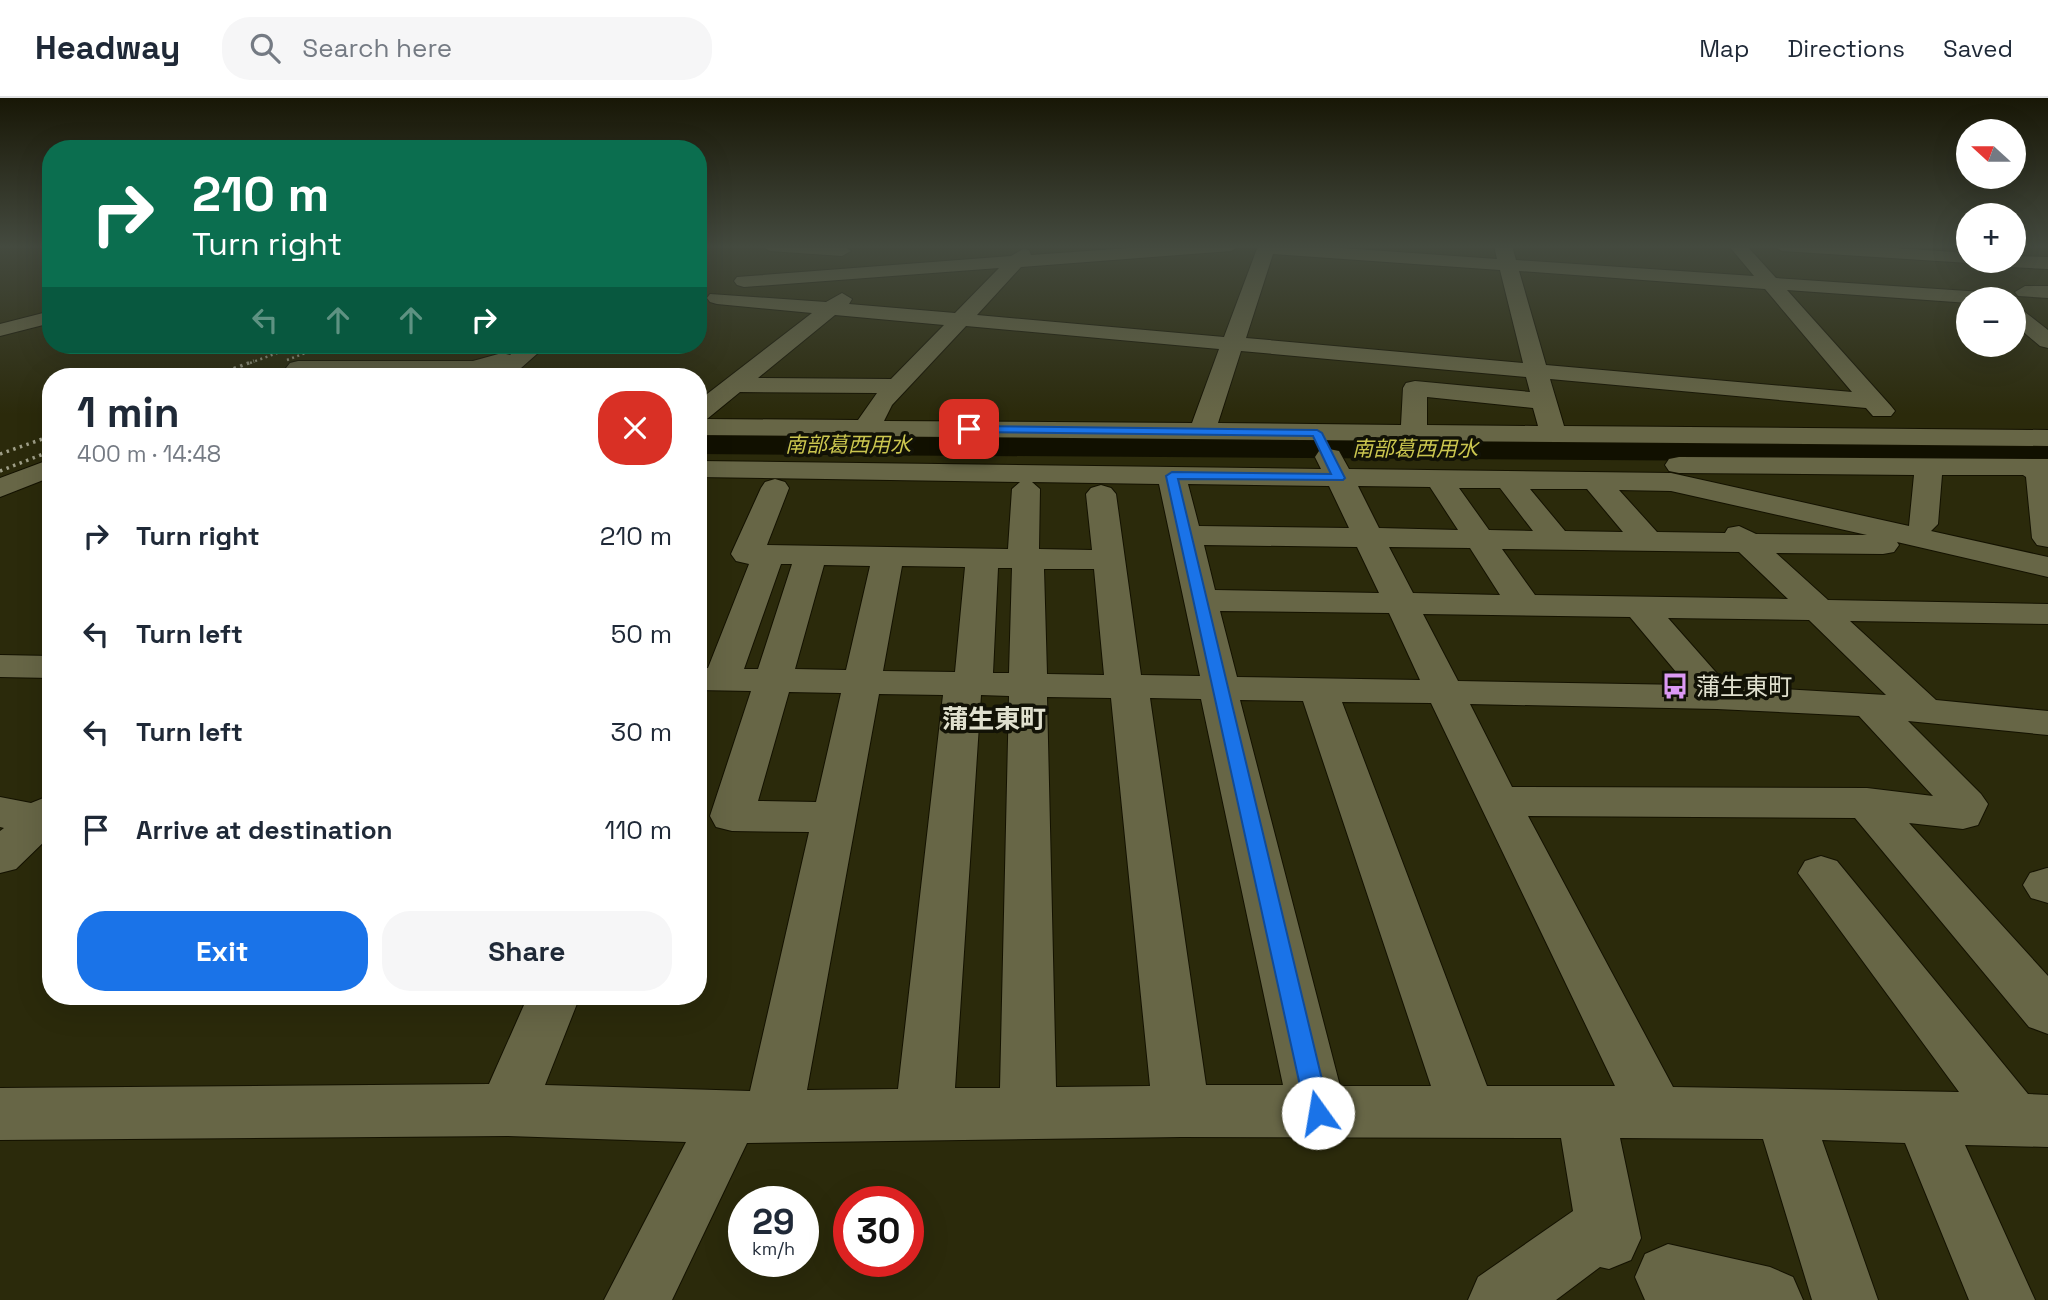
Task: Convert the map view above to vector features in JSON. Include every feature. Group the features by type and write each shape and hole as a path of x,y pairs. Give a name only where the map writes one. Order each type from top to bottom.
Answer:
{"street":[{"path":"764,302 1873,401"},
{"path":"707,407 838,302"},
{"path":"866,429 898,386 977,302"},
{"path":"1202,431 1248,302"},
{"path":"1518,302 1553,434"},
{"path":"1788,302 1904,436"},
{"path":"0,320 42,310"},
{"path":"0,330 42,319"},
{"path":"2026,323 2048,341"},
{"path":"298,368 474,368 507,360"},
{"path":"734,385 898,386"},
{"path":"803,428 841,385"},
{"path":"1414,432 1415,388 1542,401"},
{"path":"707,427 1202,431 1326,452 1439,479 1685,483 2048,567"},
{"path":"1185,535 1255,507 1326,452 1414,432 2048,438"},
{"path":"1326,452 1498,801 1657,1112"},
{"path":"2048,538 2039,467 1679,465 1685,471 2048,552"},
{"path":"1920,466 1928,472 1923,524"},
{"path":"0,488 42,471"},
{"path":"707,476 1172,476 1255,507 1368,538 1959,546"},
{"path":"1172,476 1318,1113"},
{"path":"1439,479 1525,606"},
{"path":"1508,480 1556,541"},
{"path":"1594,481 1649,542"},
{"path":"1685,483 1924,710"},
{"path":"775,488 747,554 1109,560"},
{"path":"1026,489 1028,1114"},
{"path":"1101,494 1181,1111"},
{"path":"769,554 710,679 1717,697 1870,705 2048,723"},
{"path":"811,555 732,816 834,817"},
{"path":"637,1300 752,1116 834,817 888,556"},
{"path":"923,1114 982,558"},
{"path":"1201,600 2048,614"},
{"path":"1640,607 1717,697"},
{"path":"0,666 42,667"},
{"path":"1318,690 1469,1113"},
{"path":"1498,801 1867,803 1963,814 1966,804 1870,705"},
{"path":"1867,803 2048,1012"},
{"path":"0,857 30,814"},
{"path":"1821,873 2031,1120"},
{"path":"507,1110 550,1005"},
{"path":"0,1114 507,1110 752,1116 1181,1111 1657,1112 2031,1120"},
{"path":"1501,1300 1593,1234 1609,1238 1586,1112"},
{"path":"1784,1113 1845,1300"},
{"path":"1924,1118 2002,1300"},
{"path":"1668,1277 1770,1300"}],"waterway":[{"name":"南部葛西用水","path":"707,443 2048,452"}],"railway":[{"path":"250,363 274,354"},
{"path":"287,360 303,354"},
{"path":"235,368 254,361"},
{"path":"0,454 42,439"},
{"path":"0,471 42,455"}],"place":[{"name":"蒲生東町","path":"1675,686"}],"district":[{"name":"蒲生東町","path":"994,719"}],"route":[{"path":"969,429 1317,433 1339,478 1172,476 1222,688 1218,688 1318,1113"}]}
